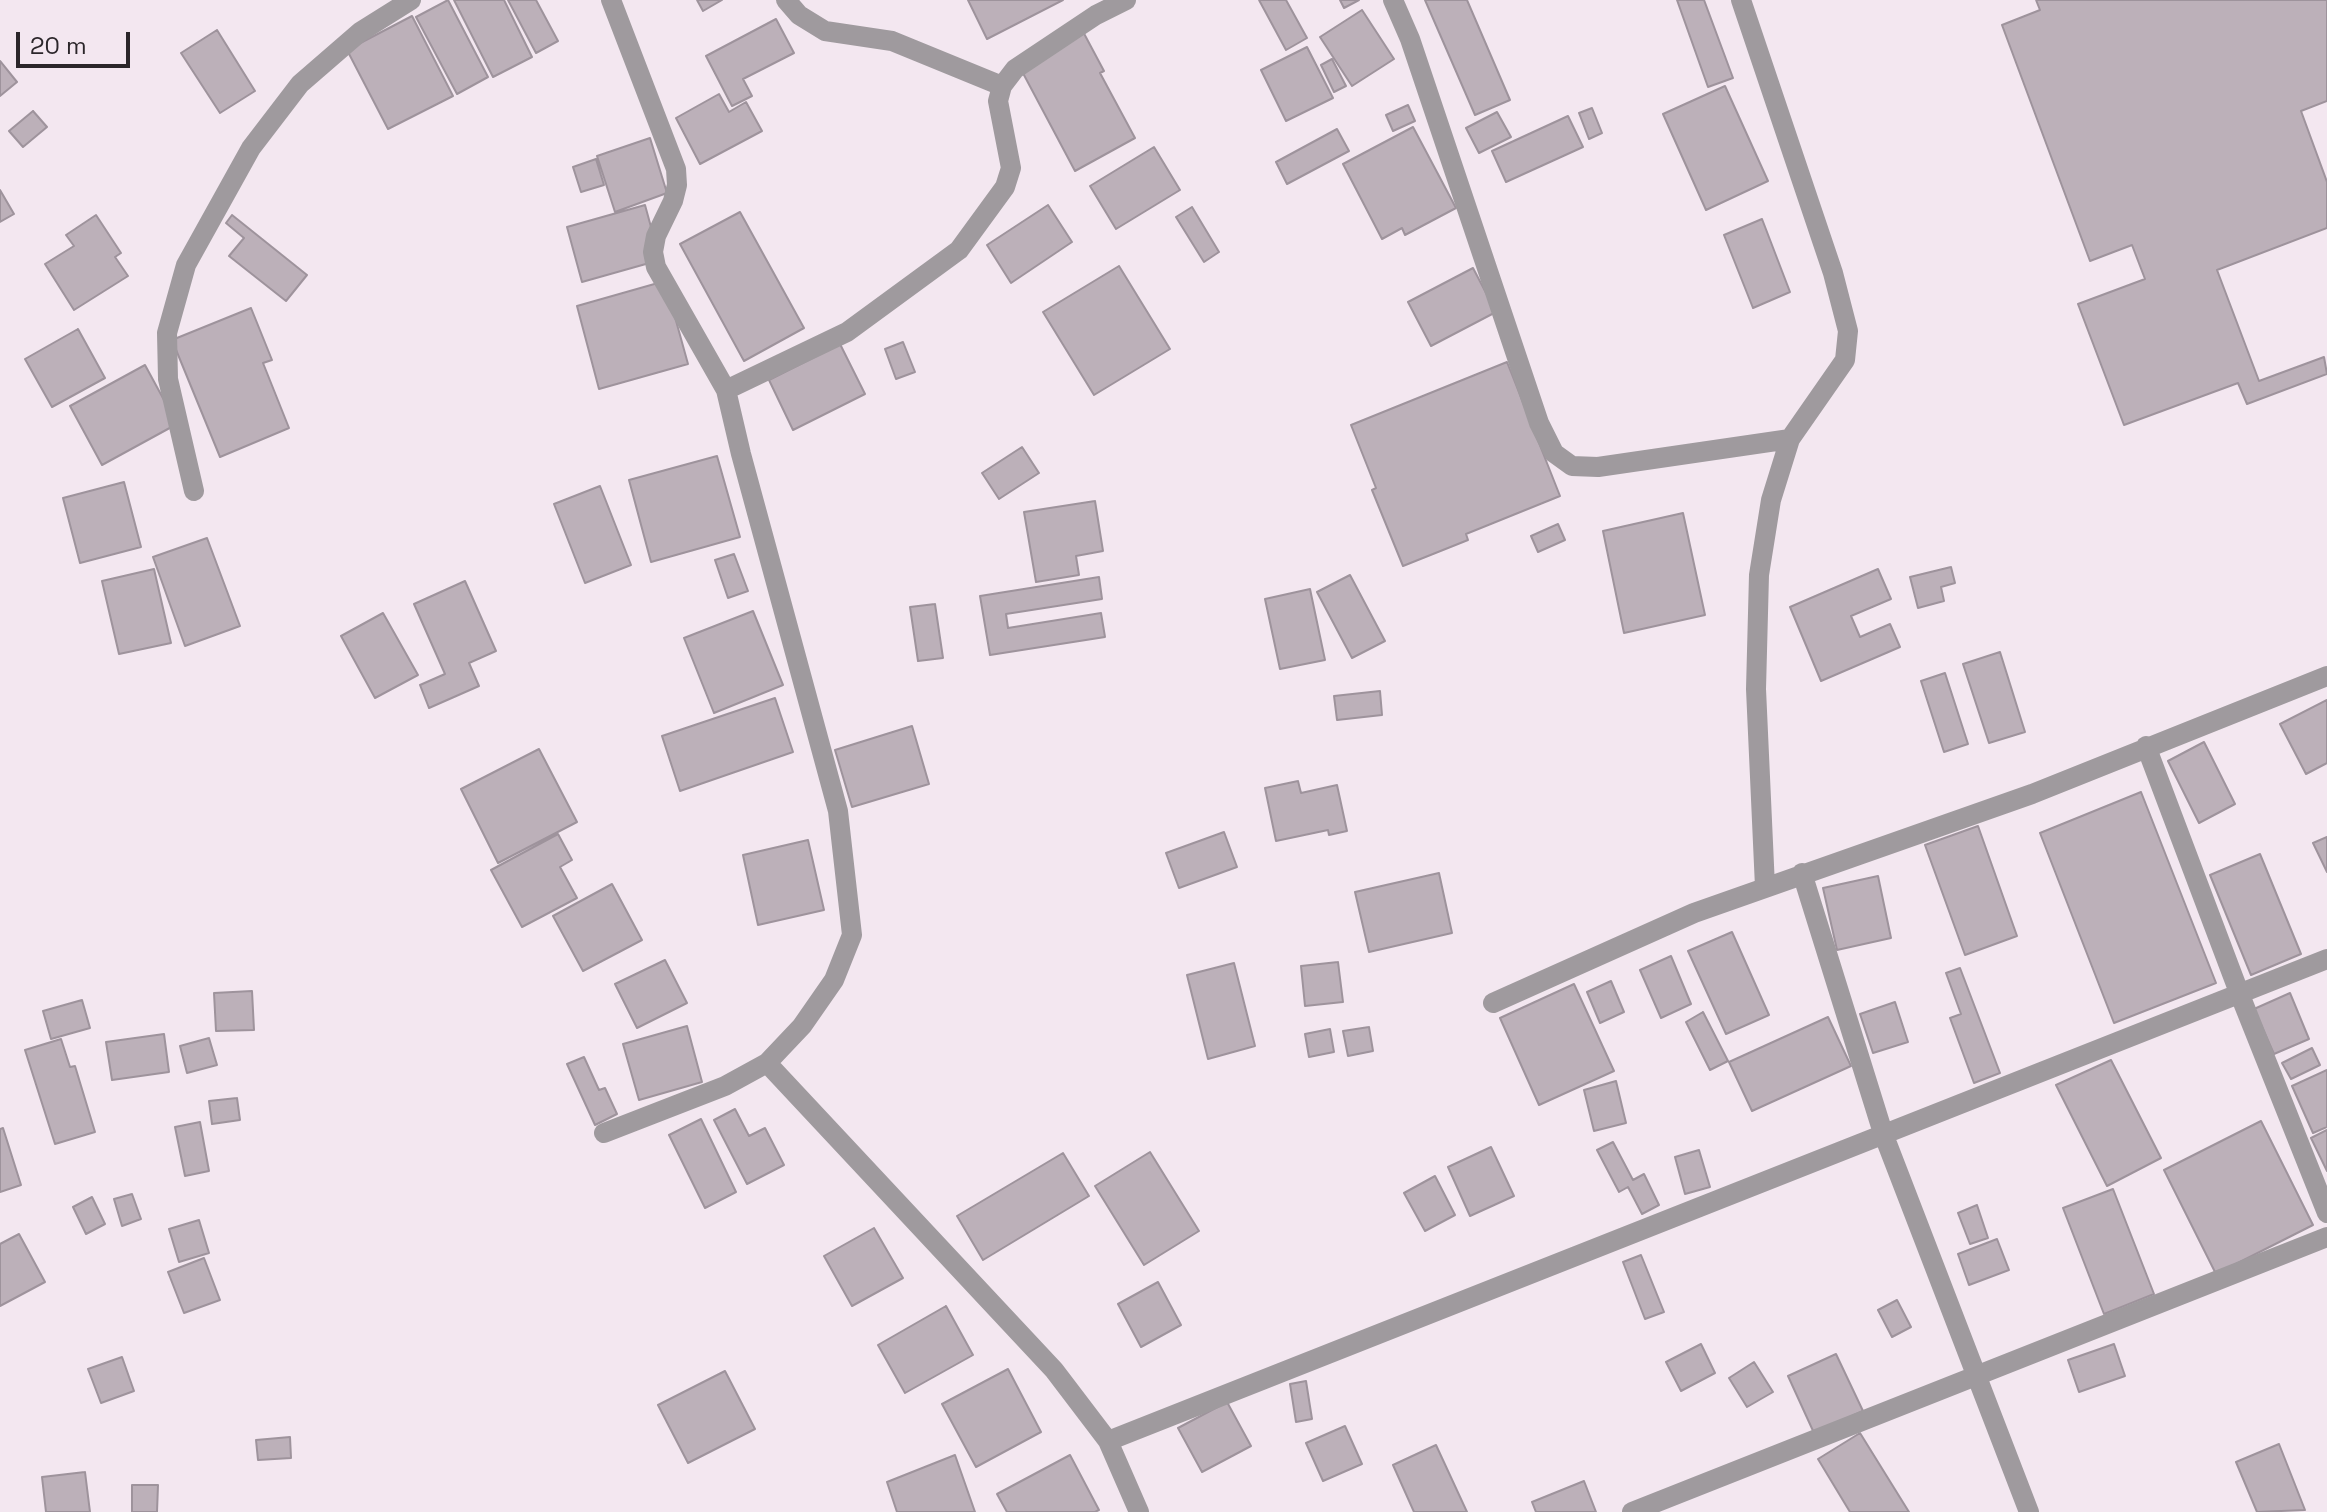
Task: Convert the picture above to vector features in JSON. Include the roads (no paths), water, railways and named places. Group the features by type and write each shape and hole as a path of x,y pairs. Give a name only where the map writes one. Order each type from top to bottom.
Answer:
{"street":[{"path":"194,491 168,379 167,333 186,265 251,148 300,84 360,32 411,0"},
{"path":"604,1133 725,1086 767,1063 802,1026 834,980 852,935 838,811 726,390 656,267 653,252 656,236 673,201 677,185 676,169 611,0"},
{"path":"786,0 799,15 825,31 892,41 1002,86"},
{"path":"726,390 847,332 959,250 1005,187 1011,168 998,101 1002,86 1015,69 1096,15 1126,0"},
{"path":"1393,0 1410,39 1539,423 1554,453 1572,466 1598,467 1790,439"},
{"path":"1741,0 1833,273 1848,331 1845,360 1790,439 1771,500 1759,575 1756,689 1765,887"},
{"path":"1493,1003 1694,913 2032,794 2327,676"},
{"path":"2146,746 2327,1213"},
{"path":"1802,873 1883,1133 2029,1512"},
{"path":"1108,1441 2327,959"},
{"path":"767,1063 1054,1370 1108,1441 1139,1512"},
{"path":"1632,1512 2327,1237"}]}
